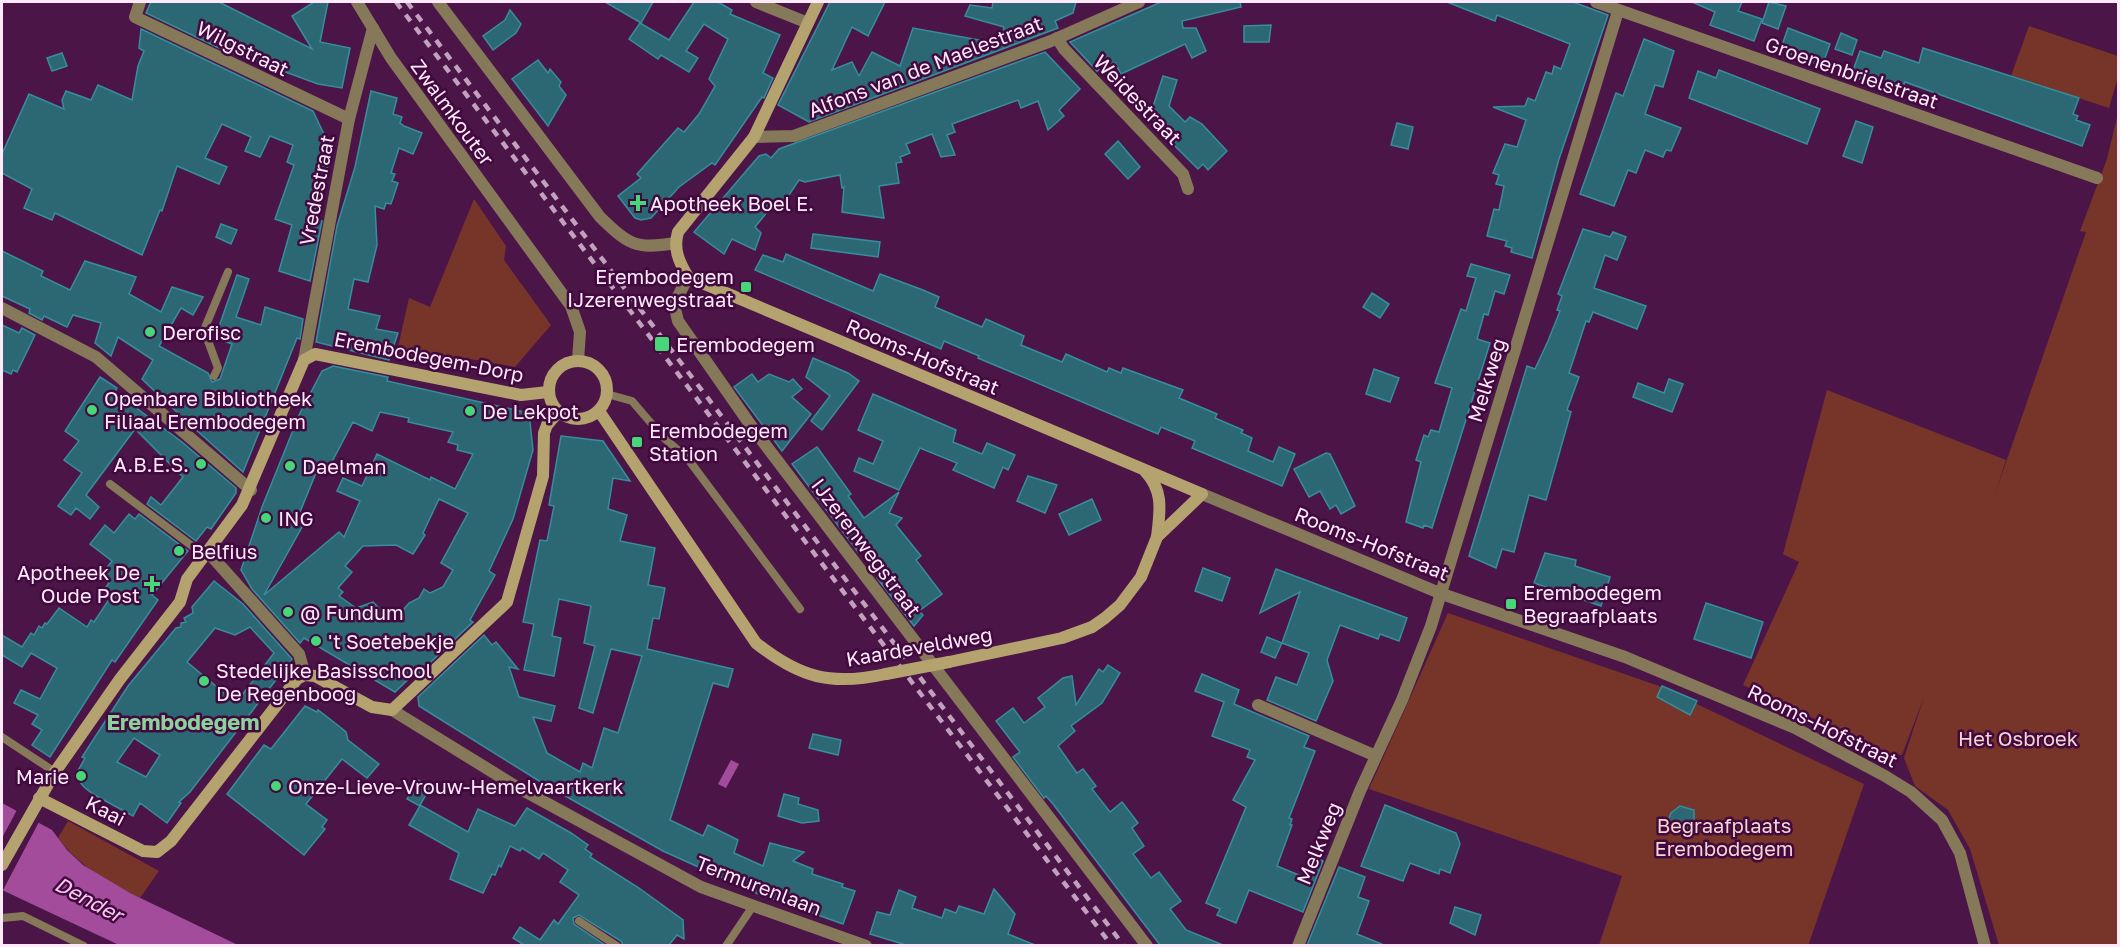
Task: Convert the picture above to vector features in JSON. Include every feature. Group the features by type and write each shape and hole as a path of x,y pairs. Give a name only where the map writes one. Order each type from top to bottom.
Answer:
{"street":[{"name":"Wilgstraat","path":"140,2 135,17 349,119"},
{"name":"Zwalmkouter","path":"357,2 391,58 522,242 571,306 578,320 580,332 578,360"},
{"path":"438,2 600,217 624,240 649,247 675,243"},
{"path":"756,2 808,23"},
{"path":"688,277 679,263 675,243 687,219 754,137 818,2"},
{"name":"Alfons van de Maelestraat","path":"754,137 794,136 1057,38 1139,2"},
{"name":"Groenenbrielstraat","path":"1596,2 2097,178"},
{"name":"Melkweg","path":"1298,945 1376,756 1402,700 1442,594 1618,11"},
{"name":"Vredestraat","path":"304,360 349,119 373,28"},
{"name":"Weidestraat","path":"1057,38 1064,49 1183,174 1188,189"},
{"name":"Rooms-Hofstraat","path":"688,277 1442,594 1625,657 1785,724 1911,792 1942,820 1960,854 1985,945"},
{"name":"IJzerenwegstraat","path":"688,277 674,304 681,326 775,457 1147,945"},
{"path":"2,308 96,357 186,427 251,490"},
{"name":"Erembodegem-Dorp","path":"304,360 315,354 521,395 548,392"},
{"path":"2,865 30,812 56,772 120,679 180,602 187,579 251,490 304,360"},
{"path":"578,360 588,362 603,374 607,394 599,411 588,418 578,420 558,412 548,392 551,378 558,368 578,360"},
{"name":"Kaardeveldweg","path":"599,411 756,643 790,668 823,678 861,680 1062,638 1092,627 1120,605 1141,577 1157,537 1202,494"},
{"path":"206,553 299,654 304,675 315,676 372,707 392,710 507,602 543,476 544,433 547,424 558,412"},
{"path":"1144,470 1153,479 1160,495 1157,537"},
{"name":"Kaai","path":"39,798 143,851 157,852 171,841 297,679 304,675"},
{"path":"1258,705 1376,756"},
{"name":"Termurenlaan","path":"392,710 517,787 701,887 866,945"}],"lane":[{"path":"214,376 218,368 204,330 228,272"},
{"path":"607,394 632,401 663,437 688,459 800,609"},
{"path":"110,484 206,553"},
{"path":"2,737 56,772"},
{"path":"726,945 753,906"},
{"path":"2,918 22,916 84,945"},
{"path":"579,921 617,945"}],"green space":[{"path":"2029,26 2118,56 2118,77 2109,108 2011,76"},
{"name":"Het Osbroek","path":"2118,113 2118,945 1999,945 1970,849 1948,810 1915,786 1904,758 1924,697 1902,755 1887,753 1743,685 1799,562 1783,554 1827,390 2006,460 1995,494 2086,232 2080,231 2107,159"},
{"path":"474,199 506,246 504,260 551,325 515,367 459,357 450,370 396,356 409,298 430,307"},
{"name":"Begraafplaats Erembodegem","path":"1448,613 1659,686 1864,784 1808,946 1599,945 1622,876 1369,789"},
{"path":"68,821 159,871 140,898 95,873 66,848 58,838"}],"water":[{"path":"731,760 739,764 726,788 718,784"},
{"name":"Dender","path":"2,803 52,830 67,850 83,865 130,893 238,945 119,945 2,890"}],"pier":[{"path":"18,808 40,820 2,892 2,838"}],"building":[{"path":"151,2 219,2 312,49 292,16 314,2 328,2 320,42 350,48 342,88 318,84 217,47 146,13"},
{"path":"605,2 653,2 641,23"},
{"path":"694,2 718,2 732,10 730,14 780,35 763,73 773,78 764,98 762,97 715,165 712,163 679,187 651,218 641,220 635,218 618,196 641,178 637,174 678,128 684,132 699,114 715,86 709,79 728,39 704,24 686,51 698,58 689,72 661,55 658,59 629,39 640,23 669,40"},
{"path":"830,2 885,2 868,36 852,27 832,70 852,62 859,76 872,52 900,66 913,28 1001,44 1004,27 965,16 970,5 992,8 993,2 1076,2 1073,13 1055,21 1058,28 809,122 778,105"},
{"path":"1161,2 1240,2 1241,7 1182,21 1183,28 1196,28 1206,51 1192,58 1185,44 1121,74 1115,63 1097,71 1070,42"},
{"path":"1447,2 1573,2 1608,15 1559,159 1532,258 1511,252 1512,248 1505,246 1507,241 1487,236 1494,209 1499,210 1504,186 1496,184 1499,175 1493,173 1505,144 1517,147 1526,120 1493,107 1525,106 1528,98 1535,101 1546,72 1552,74 1554,66 1561,69 1570,44 1497,15 1495,21"},
{"path":"1692,2 1742,2 1738,11 1762,19 1754,41 1710,25 1715,12"},
{"path":"1769,2 1786,6 1778,29 1762,23"},
{"path":"510,10 521,24 516,33 493,50 483,36 505,20"},
{"path":"1271,25 1269,42 1244,42 1244,26"},
{"path":"1788,28 1830,44 1822,66 1780,51"},
{"path":"141,29 313,111 332,151 313,218 322,221 310,281 279,271 292,225 275,219 294,165 287,162 293,145 270,136 260,157 245,151 251,137 222,124 205,158 227,167 219,184 177,166 162,211 160,210 142,255 55,213 52,220 24,208 32,189 2,173 2,154 29,94 64,109 62,100 66,91 91,100 98,85 132,100 138,66 144,51 139,48"},
{"path":"1841,33 1857,40 1852,55 1835,49"},
{"path":"1644,39 1674,51 1663,87 1655,85 1645,114 1681,128 1671,151 1666,150 1663,157 1645,150 1636,173 1628,170 1614,206 1580,194 1616,93 1623,96"},
{"path":"1923,48 2079,98 2073,114 2078,116 2076,120 2090,125 2082,146 1905,82 1902,89 1895,86 1893,91 1851,76 1860,51 1881,58 1884,51 1919,63"},
{"path":"1045,52 1080,89 1059,110 1064,116 1048,130 1038,101 1021,108 1018,100 952,124 955,132 947,135 955,155 941,157 932,134 906,144 910,153 900,157 902,162 896,163 899,183 879,186 884,218 842,212 844,187 842,188 840,175 805,182 799,180 783,204 777,200 755,227 761,233 755,250 732,239 724,254 694,232 759,156 766,154 771,158 779,149"},
{"path":"62,53 67,66 52,71 47,58"},
{"path":"538,60 548,73 550,69 561,82 559,86 566,95 548,126 512,79"},
{"path":"1719,70 1820,109 1807,144 1689,98 1698,71 1716,78"},
{"path":"1163,76 1177,80 1169,106 1185,122 1190,117 1202,124 1227,151 1208,170 1203,164 1198,169 1173,144 1179,139 1163,123 1149,119"},
{"path":"371,91 397,98 393,114 402,117 400,123 404,126 422,133 413,154 399,148 391,173 395,174 392,181 398,183 391,204 386,203 384,209 375,206 377,245 368,282 354,279 348,309 380,316 376,329 398,333 389,360 316,342 337,226 355,167"},
{"path":"1856,121 1873,127 1862,163 1843,156"},
{"path":"1397,123 1413,127 1408,149 1391,145"},
{"path":"1118,141 1140,167 1128,179 1105,154"},
{"path":"221,224 237,230 231,244 216,237"},
{"path":"1583,229 1610,237 1613,232 1626,237 1617,260 1605,255 1594,288 1646,306 1637,329 1593,312 1589,322 1586,321 1569,373 1579,377 1567,410 1571,412 1546,500 1529,495 1514,552 1502,549 1496,568 1469,556 1527,366 1535,369 1548,341 1560,311 1557,310 1562,296 1558,294"},
{"path":"813,234 880,242 878,257 811,248"},
{"path":"2,251 43,271 41,276 70,290 85,261 136,277 129,294 161,312 172,287 203,297 193,315 181,308 159,346 208,373 212,382 220,379 232,344 215,338 237,275 249,279 236,317 261,325 265,307 303,319 300,339 297,338 243,472 194,428 193,418 184,419 142,379 153,360 118,337 111,356 95,343 101,323 73,315 67,327 44,316 42,320 29,313 30,309 2,296"},
{"path":"786,254 873,291 880,274 923,290 939,297 935,307 982,327 986,319 1024,336 1021,345 1062,362 1066,354 1107,372 1109,368 1121,373 1123,368 1183,390 1179,398 1217,414 1215,418 1243,430 1241,433 1252,438 1248,451 1273,462 1279,447 1295,454 1282,486 1192,448 1195,441 1161,427 1158,434 978,358 979,356 944,341 941,349 755,270 763,255 783,262"},
{"path":"1471,264 1510,275 1504,294 1495,291 1488,315 1484,314 1477,339 1490,343 1432,528 1424,525 1423,528 1406,522 1421,462 1416,460 1424,435 1428,437 1431,430 1439,432 1452,388 1435,383 1461,309 1466,311 1476,278 1467,276"},
{"path":"1372,293 1389,304 1380,318 1363,307"},
{"path":"2,325 19,333 22,328 35,335 17,372 13,370 11,374 2,370"},
{"path":"813,358 848,373 859,381 822,430 811,421 830,396 806,377"},
{"path":"333,366 388,377 387,381 529,413 533,450 513,519 489,571 495,575 470,620 473,622 416,676 416,672 395,692 304,638 300,643 252,589 241,570 262,507 300,413 322,371","holes":["380,412 409,418 408,422 453,432 448,442 458,445 457,450 473,454 455,489 431,477 430,480 377,454 362,486 343,478 337,491 360,501 344,537 339,532 264,595 306,520 300,517 302,513 300,512 318,468 327,471 353,422 372,431","439,499 468,513 441,563 453,570 443,587 430,593 424,589 419,598 409,603 397,617 394,614 390,619 373,602 356,608 339,596 343,592 338,588 352,572 345,566 363,546 396,545 413,554 425,535 423,533"]},
{"path":"1374,369 1399,378 1390,402 1366,394"},
{"path":"752,374 758,382 769,374 789,382 793,379 802,389 792,397 811,414 782,451 734,387"},
{"path":"100,377 117,388 115,392 182,442 236,488 236,493 211,529 207,527 196,541 147,504 151,497 161,505 183,477 135,429 86,495 99,507 90,519 76,508 71,515 58,506 82,473 64,460 79,441 65,431"},
{"path":"1669,379 1683,384 1672,412 1633,397 1638,383 1664,393"},
{"path":"873,394 956,430 953,442 982,454 987,443 1015,455 1008,470 1003,467 994,488 953,470 957,463 920,448 899,490 854,471 859,458 873,464 883,441 858,430"},
{"path":"561,436 603,441 630,481 613,478 608,509 627,515 620,541 655,548 648,585 665,588 659,619 653,618 647,649 733,669 728,687 713,683 670,820 703,836 708,825 738,840 734,853 763,866 770,843 804,852 793,861 813,869 812,874 843,884 842,887 855,891 843,924 756,893 663,851 544,784 419,706 418,697 484,635 492,645 496,642 518,669 509,667 519,697 555,706 551,721 533,717 547,753 580,772 583,763 592,768 604,728 618,733 642,656 611,649 593,713 579,708 595,646 584,643 591,606 559,599 552,636 561,638 554,676 524,670 534,624 523,622 540,540 547,541 554,506 549,505"},
{"path":"817,447 851,494 848,496 864,518 899,492 889,513 902,518 896,525 921,556 916,560 942,594 919,611 923,615 914,626 877,578 886,572 868,549 864,547 858,552 792,464"},
{"path":"1326,453 1330,454 1355,506 1341,514 1336,505 1330,509 1320,491 1309,497 1294,469"},
{"path":"1028,476 1057,485 1045,513 1017,501"},
{"path":"1092,499 1101,520 1069,535 1059,514"},
{"path":"129,514 135,519 139,514 188,551 152,595 158,600 115,662 112,660 50,757 32,745 42,730 32,724 38,715 14,703 21,690 40,699 57,668 31,653 22,667 2,655 2,635 22,647 31,633 34,635 39,626 42,628 45,623 47,624 59,608 87,627 91,620 94,622 112,595 104,589 109,583 100,576 112,561 90,544 105,525 114,533"},
{"path":"1545,553 1576,560 1575,566 1610,577 1601,606 1534,583"},
{"path":"1203,568 1230,578 1222,601 1195,591"},
{"path":"1276,569 1407,618 1399,641 1380,634 1378,639 1340,625 1327,660 1333,681 1316,721 1267,700 1276,677 1297,685 1309,653 1282,643 1300,592 1260,613"},
{"path":"214,581 243,604 292,659 190,792 179,802 181,803 167,823 140,803 133,816 93,794 75,776 85,758 82,757 128,686 176,628 186,622 184,618 193,613 192,607","holes":["250,627 274,653 239,699 229,697 187,662 215,628 235,635","134,738 160,755 146,777 117,762"]},
{"path":"1706,603 1763,622 1751,658 1694,639"},
{"path":"1267,637 1282,643 1275,658 1261,652"},
{"path":"1108,665 1120,673 1102,703 1071,726 1075,731 1058,746 1077,773 1083,769 1096,786 1092,789 1110,812 1122,802 1138,823 1132,828 1144,846 1133,854 1151,878 1159,872 1181,901 1170,909 1186,930 1223,945 1160,945 1053,804 1046,796 1044,798 1013,757 1020,752 996,721 1013,708 1024,723 1045,707 1038,698 1063,678 1072,676 1076,705 1099,669 1103,672"},
{"path":"1202,674 1239,690 1234,704 1309,736 1304,747 1315,751 1289,818 1292,819 1290,825 1292,825 1277,866 1306,878 1314,857 1323,861 1303,912 1249,890 1236,923 1217,915 1220,909 1206,903 1246,807 1233,800 1255,760 1247,757 1250,750 1212,736 1224,702 1195,691"},
{"path":"1662,686 1697,701 1690,715 1657,697"},
{"name":"Onze-Lieve-Vrouw-Hemelvaartkerk","path":"305,706 317,712 318,710 340,727 346,732 348,740 379,764 367,778 342,759 306,804 327,820 322,827 325,829 304,855 227,794 264,745 271,749"},
{"path":"813,734 841,740 838,755 809,748"},
{"path":"418,780 431,786 420,805 468,832 478,809 515,826 527,808 571,833 588,845 585,849 592,854 590,857 639,888 683,920 684,939 677,935 669,945 623,945 621,941 579,915 573,918 574,924 605,945 524,945 513,938 520,927 540,940 554,920 558,924 579,895 560,882 568,870 543,853 539,859 522,848 520,851 510,846 501,867 499,865 495,875 492,874 483,893 450,879 459,853 409,825 420,806 407,799"},
{"path":"784,794 799,798 798,804 818,810 819,821 802,823 778,816"},
{"path":"1385,805 1456,833 1460,844 1450,873 1440,869 1439,874 1410,863 1403,881 1361,866"},
{"path":"1680,806 1694,810 1694,829 1665,829 1671,813"},
{"path":"1339,867 1365,877 1358,897 1369,901 1357,934 1384,945 1307,945"},
{"path":"994,889 1015,914 1008,934 1035,945 906,945 870,934 877,912 890,915 899,890 916,897 912,908 942,918 945,909 956,913 959,906 984,914"},
{"path":"1455,907 1481,915 1475,935 1450,923"}],"railway":[{"path":"396,2 1112,946"},
{"path":"407,2 1124,946"}],"place":[{"name":"Apotheek Boel E.","path":"638,203"},
{"name":"Erembodegem IJzerenwegstraat","path":"746,287"},
{"name":"Derofisc","path":"150,332"},
{"name":"Erembodegem","path":"662,344"},
{"name":"Openbare Bibliotheek Filiaal Erembodegem","path":"92,410"},
{"name":"De Lekpot","path":"470,411"},
{"name":"Erembodegem Station","path":"637,442"},
{"name":"A.B.E.S.","path":"201,464"},
{"name":"Daelman","path":"290,466"},
{"name":"ING","path":"266,518"},
{"name":"Belfius","path":"179,551"},
{"name":"Apotheek De Oude Post","path":"152,584"},
{"name":"Erembodegem Begraafplaats","path":"1511,604"},
{"name":"@ Fundum","path":"288,612"},
{"name":"'t Soetebekje","path":"316,641"},
{"name":"Stedelijke Basisschool De Regenboog","path":"204,681"},
{"name":"Marie","path":"81,776"},
{"name":"Onze-Lieve-Vrouw-Hemelvaartkerk","path":"276,786"}],"district":[{"name":"Erembodegem","path":"183,721"}]}
